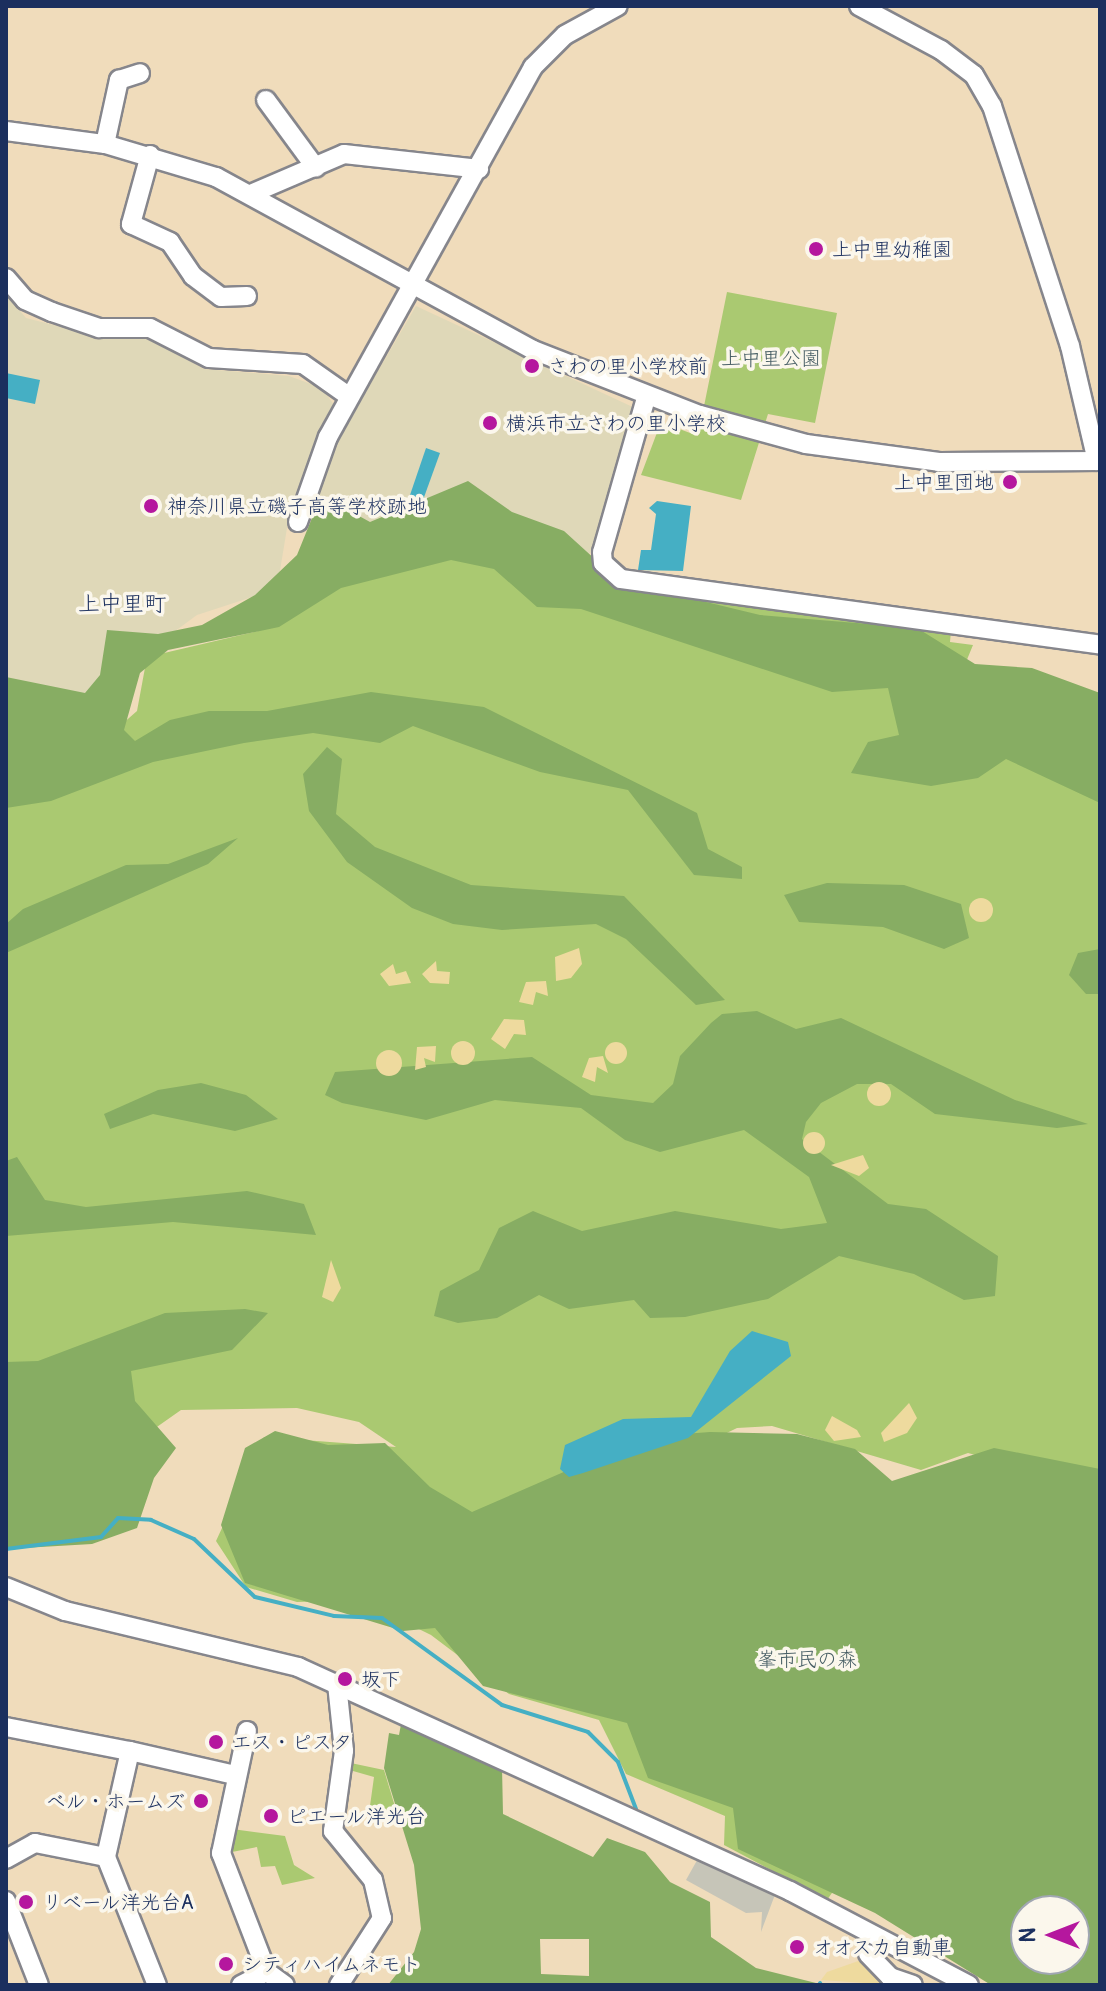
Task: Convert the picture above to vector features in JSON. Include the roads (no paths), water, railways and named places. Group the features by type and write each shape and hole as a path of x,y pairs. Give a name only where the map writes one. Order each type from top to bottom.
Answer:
{"street":[{"path":"298,522 350,397 533,67 565,35 618,6"},
{"path":"6,131 105,144 150,155 253,193 533,350 646,398 806,444 939,462 1098,461 1070,346 992,106 974,75 941,50 859,6"},
{"path":"105,144 119,80 140,73"},
{"path":"266,100 316,168"},
{"path":"253,193 365,152 479,169"},
{"path":"150,155 131,224 170,242 193,276 221,297 247,296"},
{"path":"6,278 25,300 52,312 99,328 150,328 209,358 303,364 350,397"},
{"path":"646,398 602,552 611,573 1100,645"},
{"path":"6,1587 65,1611 337,1684 777,1885 969,1985"},
{"path":"337,1684 345,1740 333,1831 373,1880 382,1918 339,1985"},
{"path":"6,1727 235,1775"},
{"path":"247,1731 235,1775 221,1853 267,1972 285,1985"},
{"path":"130,1751 106,1857 157,1985"},
{"path":"6,1859 35,1843 106,1857"},
{"path":"6,1901 39,1985"},
{"path":"868,1954 890,1977 916,1985 920,1962"},
{"path":"241,1985 267,1972"}],"water":[{"path":"6,373 40,380 35,404 6,398"},
{"path":"426,448 440,453 423,500 410,495"},
{"path":"657,501 691,506 683,571 638,570 641,550 651,550 656,514 649,508"},
{"path":"752,1331 788,1342 791,1356 688,1438 569,1477 560,1469 565,1445 623,1419 691,1417 730,1351"}],"waterway":[{"path":"6,1549 101,1537 118,1518 151,1520 194,1539 255,1597 334,1616 382,1618 502,1705 588,1732 618,1762 636,1809"}],"place":[{"name":"上中里幼稚園","path":"816,249"},
{"name":"さわの里小学校前","path":"532,366"},
{"name":"横浜市立さわの里小学校","path":"490,423"},
{"name":"上中里団地","path":"1010,482"},
{"name":"神奈川県立磯子高等学校跡地","path":"151,506"},
{"name":"坂下","path":"345,1679"},
{"name":"エス・ピスタ","path":"216,1742"},
{"name":"ベル・ホームズ","path":"201,1801"},
{"name":"ピエール洋光台","path":"271,1816"},
{"name":"リベール洋光台A","path":"26,1902"},
{"name":"オオスカ自動車","path":"797,1947"},
{"name":"シティハイムネモト","path":"226,1964"}],"district":[{"name":"上中里町","path":"122,605"}],"park label":[{"name":"上中里公園","path":"771,358"},
{"name":"峯市民の森","path":"807,1659"}]}
